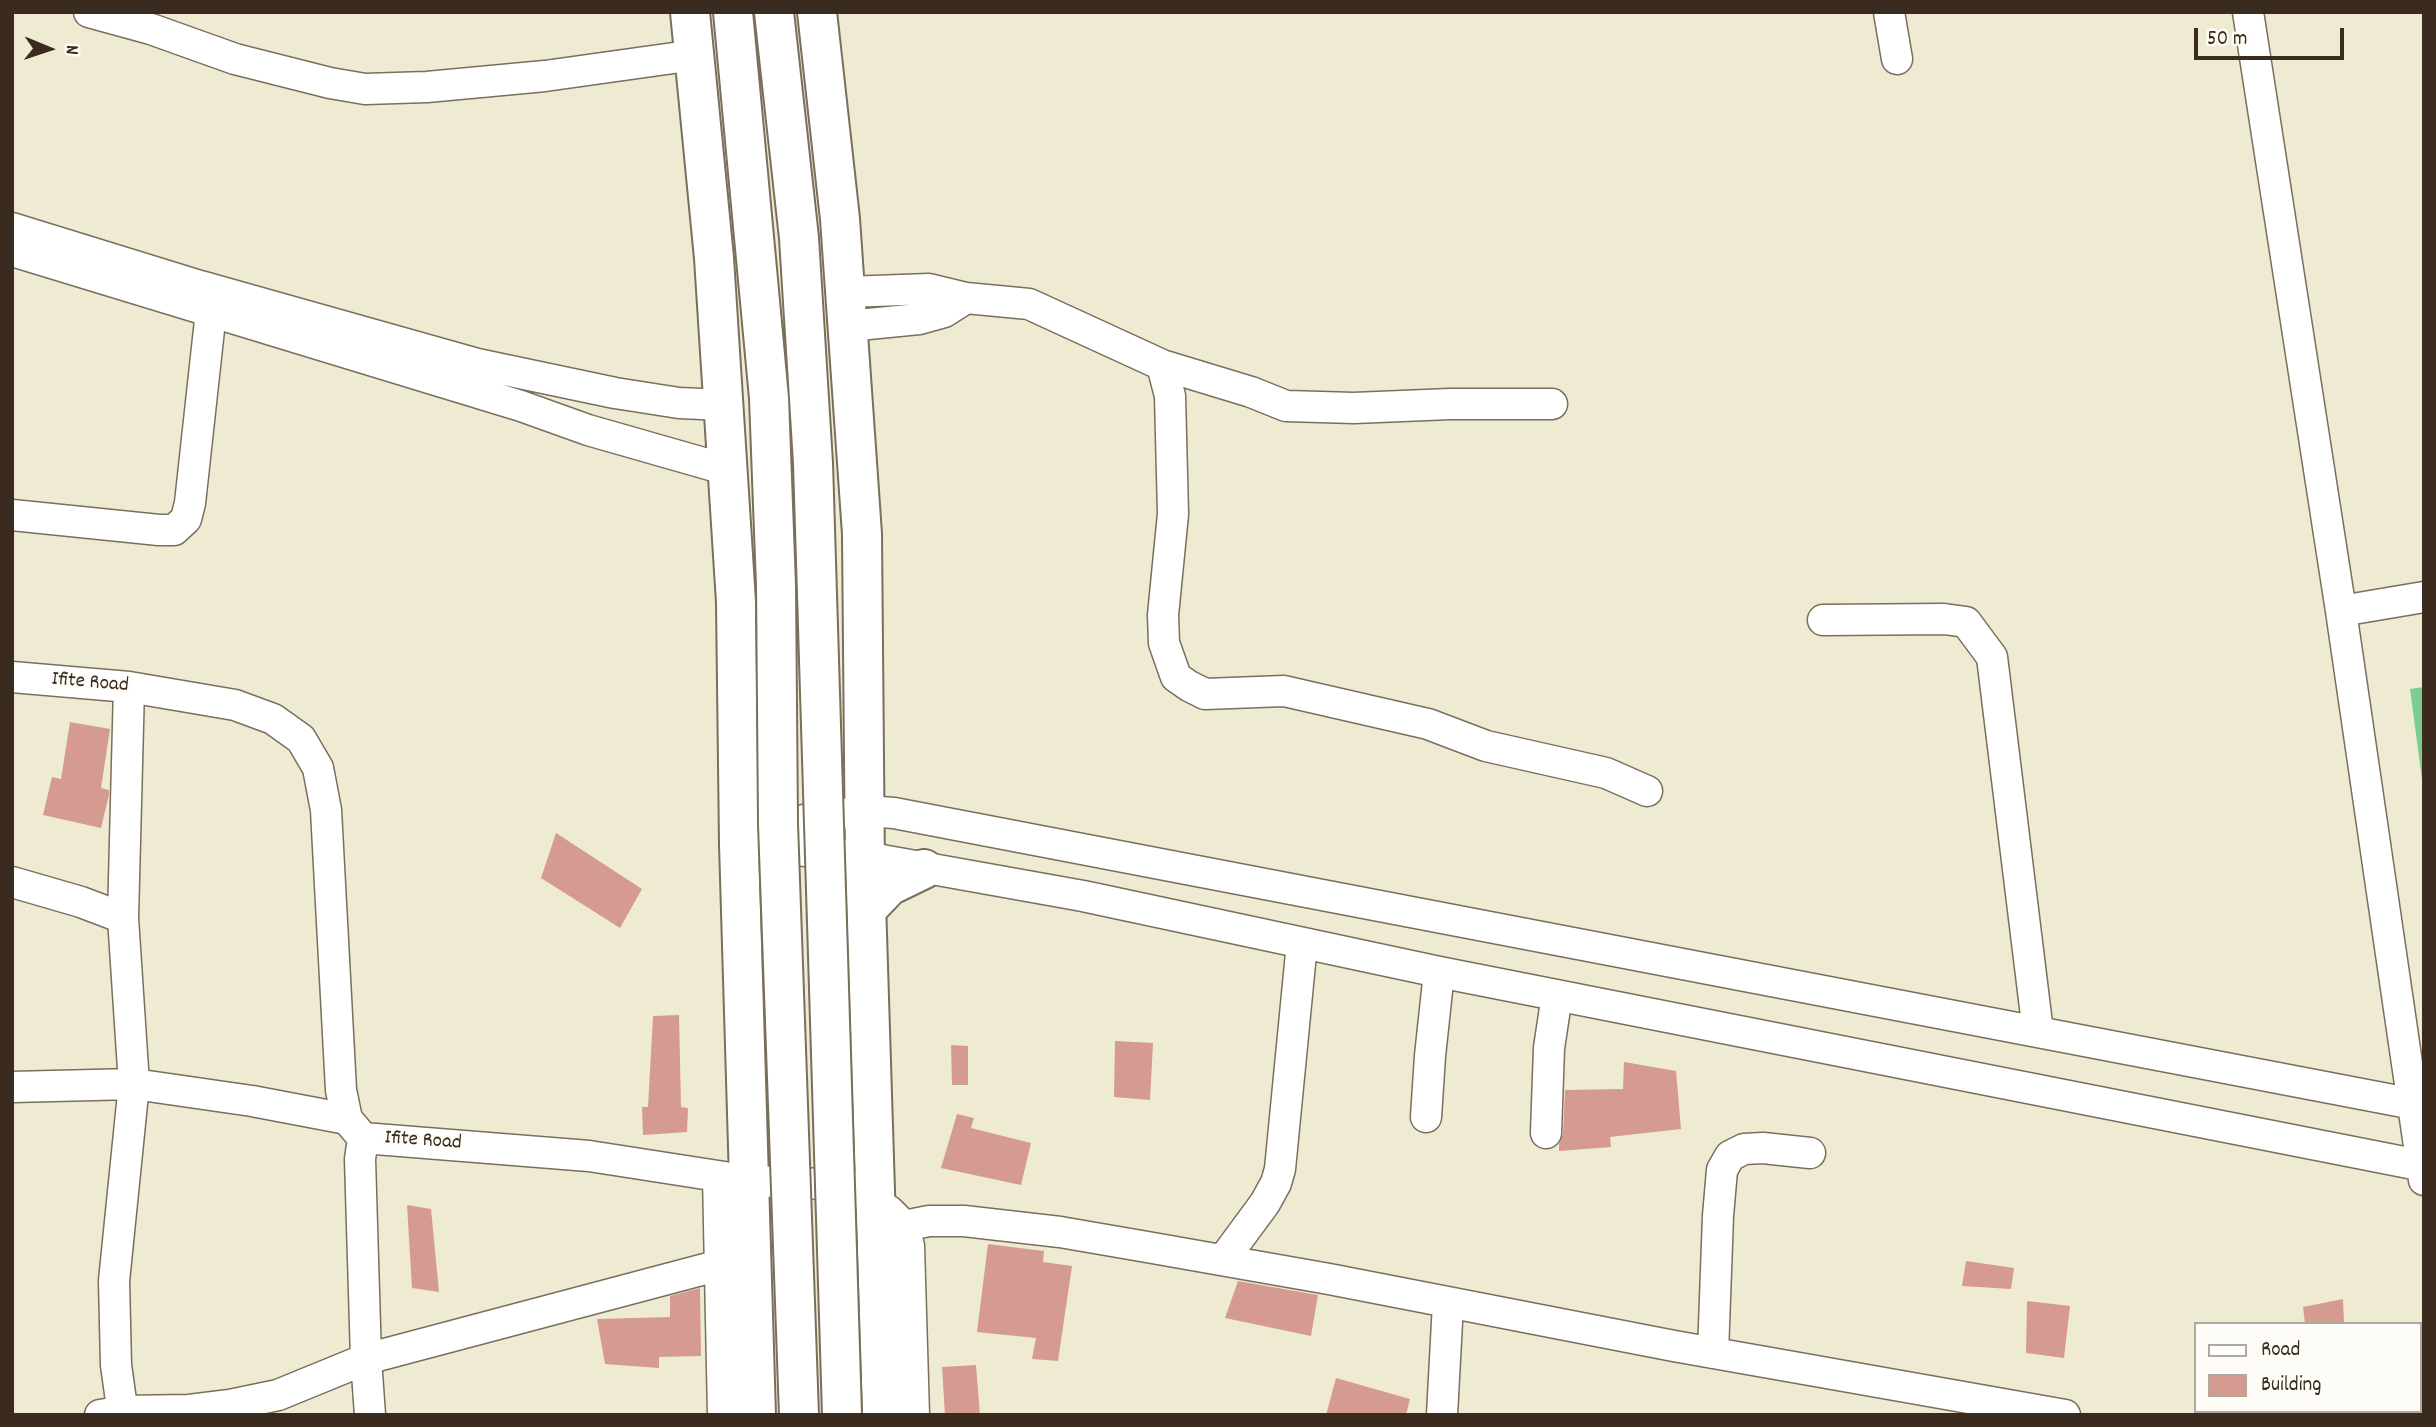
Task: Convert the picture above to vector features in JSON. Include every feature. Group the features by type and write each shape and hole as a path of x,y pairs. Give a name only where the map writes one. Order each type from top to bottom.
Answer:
{"highway":[{"path":"690,12 714,258 736,602 739,844 734,1179 756,1415"},
{"path":"733,12 769,398 776,585 778,824 799,1415"},
{"path":"774,12 799,238 813,463 842,1415"},
{"path":"817,12 847,309 862,534 866,909 882,1415"},
{"path":"866,909 889,886 924,869"}],"street":[{"path":"89,12 151,29 184,26 235,59 365,89 427,88 545,76 695,55"},
{"path":"1889,12 1897,59"},
{"path":"739,844 865,858 1083,897 1439,972 2423,1171 2419,1105 2249,12"},
{"path":"12,228 211,301 580,427 728,470"},
{"path":"12,251 477,364 659,400 725,405"},
{"path":"847,309 919,319 944,312 966,298 1029,304 1162,365 1251,392 1286,406 1354,408 1552,404"},
{"path":"12,515 159,530 174,530 186,519 190,503 211,301"},
{"path":"1162,365 1170,396 1173,514 1163,615 1164,643 1176,677 1205,694 1284,691 1415,721 1486,746 1606,773 1647,791"},
{"path":"580,427 591,388"},
{"path":"647,447 659,400"},
{"path":"2341,611 2424,597"},
{"path":"1823,620 1944,619 1966,622 1992,657 2038,1032"},
{"name":"Ifite Road","path":"12,677 129,687 235,705 273,719 301,739 318,768 326,810 341,1090 355,1128 589,1156 876,1204 929,1221 964,1221 1060,1233 1223,1260 1713,1353 2065,1415"},
{"path":"129,687 123,918 134,1084 114,1281 116,1413 230,1405 278,1395 366,1359 720,1265"},
{"path":"739,844 807,819 864,811 894,813 2419,1105"},
{"path":"12,882 81,902 123,918"},
{"path":"1223,1260 1265,1203 1280,1169 1302,943"},
{"path":"1426,1117 1439,972"},
{"path":"1546,1132 1549,1048 1557,995"},
{"path":"12,1087 134,1084 252,1101 355,1128 360,1158 370,1415"},
{"path":"1713,1353 1722,1170 1730,1156 1744,1149 1763,1148 1810,1153"},
{"path":"723,1415 720,1265 734,1179"},
{"path":"876,1204 909,1246 914,1415"},
{"path":"1443,1415 1448,1303"}],"green space":[{"path":"2424,687 2424,795 2410,689"}],"building":[{"path":"70,722 110,729 101,788 109,790 109,795 101,828 43,815 52,777 61,779"},
{"path":"556,833 642,889 620,928 541,878"},
{"path":"679,1015 681,1107 688,1108 687,1132 643,1135 642,1107 648,1107 653,1016"},
{"path":"1115,1041 1153,1043 1150,1100 1114,1097"},
{"path":"951,1045 968,1046 968,1085 952,1085"},
{"path":"1624,1062 1676,1071 1681,1129 1610,1137 1611,1147 1559,1151 1563,1134 1565,1090 1623,1089"},
{"path":"957,1114 974,1118 971,1128 1031,1143 1021,1185 941,1168"},
{"path":"407,1205 431,1209 439,1292 412,1288"},
{"path":"988,1244 1044,1251 1043,1262 1072,1266 1058,1361 1032,1359 1036,1338 977,1332"},
{"path":"1966,1261 2014,1268 2011,1289 1962,1286"},
{"path":"1238,1281 1318,1295 1311,1336 1225,1318"},
{"path":"700,1288 701,1356 659,1357 659,1368 605,1364 597,1319 670,1317 670,1296"},
{"path":"2343,1299 2344,1322 2305,1322 2303,1307"},
{"path":"2027,1301 2070,1306 2064,1358 2026,1353"},
{"path":"976,1365 980,1415 945,1415 942,1367"},
{"path":"1336,1378 1410,1399 1406,1415 1326,1415"}]}
